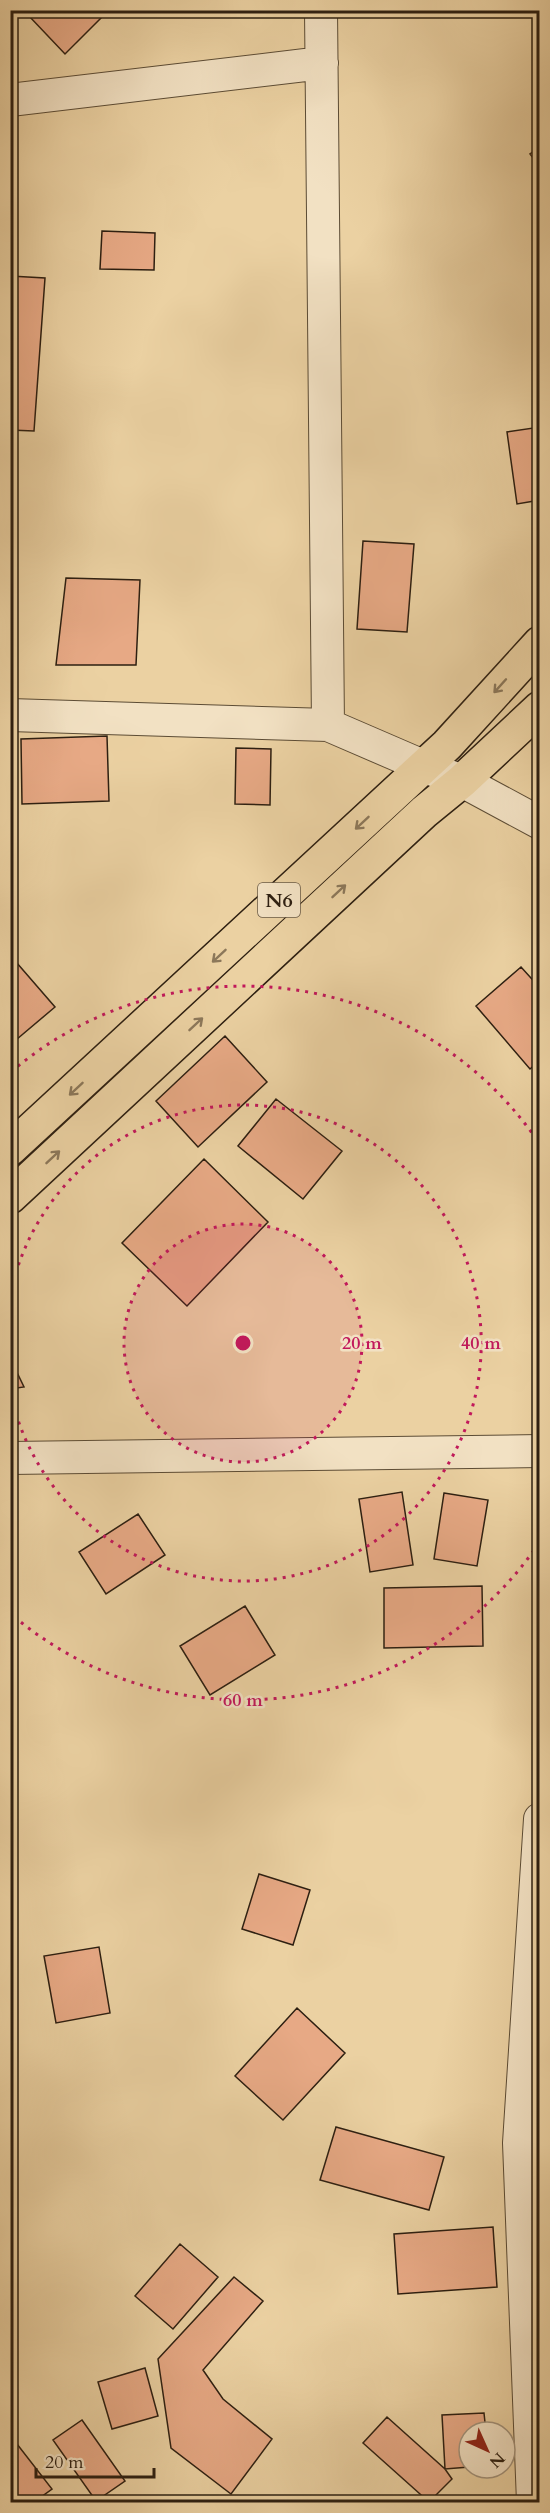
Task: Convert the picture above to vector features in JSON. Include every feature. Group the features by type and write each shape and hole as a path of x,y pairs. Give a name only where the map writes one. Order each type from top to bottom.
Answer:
{"highway":[{"name":"N6","path":"10,1149 447,745 540,643"},
{"name":"N6","path":"10,1197 424,812 462,781 540,708"}],"street":[{"path":"321,10 328,725"},
{"path":"10,100 322,63"},
{"path":"10,715 328,725 462,781 540,823"},
{"path":"10,1458 540,1451"},
{"path":"533,2502 519,2143 540,1819"}],"building":[{"path":"35,10 109,10 65,54 29,16"},
{"path":"540,147 540,167 530,154"},
{"path":"102,231 155,233 154,270 100,269"},
{"path":"10,276 45,278 34,431 10,430"},
{"path":"540,427 540,500 517,504 507,432"},
{"path":"363,541 414,544 407,632 357,629"},
{"path":"66,578 140,580 136,665 56,665"},
{"path":"107,736 109,801 22,804 21,739"},
{"path":"236,748 271,749 270,805 235,804"},
{"path":"10,955 55,1007 10,1045"},
{"path":"521,967 540,988 540,1060 530,1069 476,1006"},
{"path":"225,1036 267,1082 198,1147 156,1101"},
{"path":"276,1099 342,1151 303,1199 238,1146"},
{"path":"204,1159 268,1222 187,1306 122,1243"},
{"path":"10,1358 24,1387 10,1389"},
{"path":"402,1492 413,1565 370,1572 359,1499"},
{"path":"444,1493 488,1500 477,1566 434,1559"},
{"path":"138,1514 165,1555 106,1594 79,1552"},
{"path":"482,1586 483,1646 384,1648 384,1588"},
{"path":"245,1606 275,1655 210,1695 180,1646"},
{"path":"259,1874 310,1890 293,1945 242,1929"},
{"path":"99,1947 110,2013 56,2023 44,1956"},
{"path":"297,2008 345,2053 283,2120 235,2076"},
{"path":"336,2127 444,2157 429,2210 320,2180"},
{"path":"493,2227 497,2287 398,2294 394,2234"},
{"path":"180,2244 218,2277 173,2329 135,2296"},
{"path":"234,2277 263,2301 203,2370 223,2399 272,2439 231,2494 171,2448 158,2359"},
{"path":"145,2368 158,2416 112,2429 98,2382"},
{"path":"484,2413 485,2420 457,2420 457,2468 445,2469 442,2415"},
{"path":"387,2417 445,2469 452,2479 429,2502 363,2443"},
{"path":"82,2420 125,2481 96,2501 53,2440"},
{"path":"10,2435 52,2489 34,2502 10,2502"}]}
